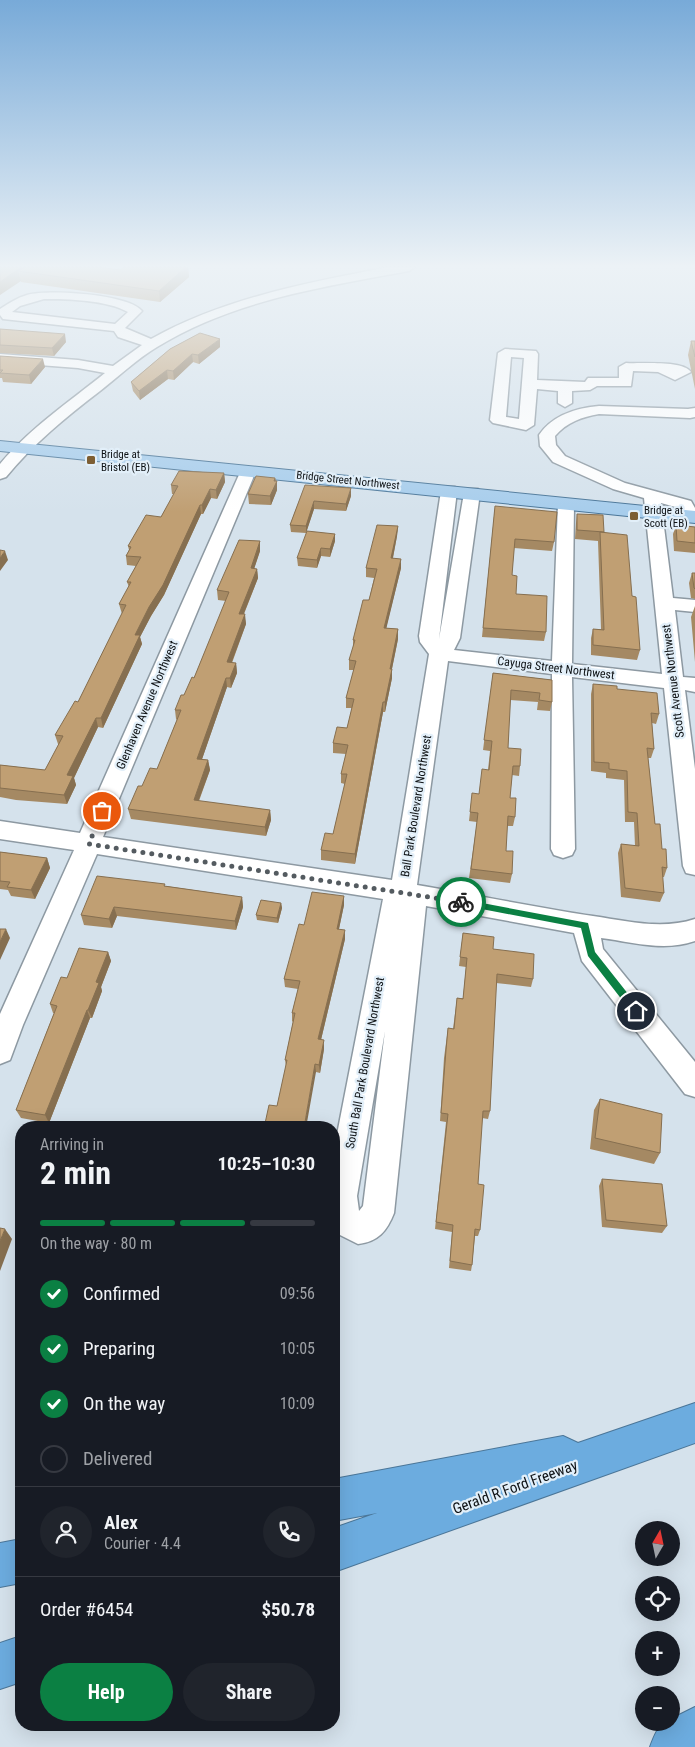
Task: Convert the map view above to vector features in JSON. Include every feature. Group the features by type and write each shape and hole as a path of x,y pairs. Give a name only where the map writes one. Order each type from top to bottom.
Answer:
{"highway":[{"name":"Gerald R Ford Freeway","path":"340,1548 695,1423"},
{"path":"340,1499 636,1443"},
{"path":"0,1565 15,1562"},
{"path":"0,1666 15,1660"},
{"path":"674,1747 695,1731"}],"main road":[{"name":"Bridge Street Northwest","path":"0,446 566,504 652,505 693,517"}],"street":[{"path":"0,474 22,448 56,417 146,349"},
{"path":"506,353 531,354 530,384 526,424 498,420 506,353"},
{"path":"0,358 78,364 116,371"},
{"path":"530,384 565,387 590,386 593,381 626,383 626,367 663,370"},
{"path":"565,387 565,404 578,413"},
{"path":"652,505 558,459 548,446 547,435 564,418 578,413 600,410 693,416"},
{"name":"Glenhaven Avenue Northwest","path":"0,1051 9,1025 89,844 94,828 248,470"},
{"path":"449,491 429,636 430,642 439,654 444,650 450,638 472,493"},
{"path":"563,849 562,668 566,504"},
{"name":"Scott Avenue Northwest","path":"652,505 695,866"},
{"path":"663,603 695,606"},
{"name":"Cayuga Street Northwest","path":"439,654 695,685"},
{"name":"Ball Park Boulevard Northwest","path":"358,1228 367,1227 378,1213 413,912 413,903 403,892 439,654"},
{"path":"0,830 403,892 585,925 659,936 690,932"},
{"name":"South Ball Park Boulevard Northwest","path":"358,1228 342,1219 341,1196 393,906 397,896 403,892"},
{"path":"585,925 591,953 695,1084"}],"building":[{"path":"170,349 207,349 198,355 192,354 173,371 167,370 139,391 131,382"},
{"path":"0,356 43,359 29,375 0,373 3,370 0,370"},
{"path":"179,471 224,473 216,490 210,489 202,505 200,505 163,585 135,635 140,635 101,718 96,718 67,775 73,776 64,795 0,788 0,765 45,770 63,736 55,735 75,701 78,702 126,605 119,604 131,582 127,582 141,557 126,556 131,547 128,546 146,515 161,517 178,486 171,485"},
{"path":"256,476 275,478 274,481 277,481 270,496 248,494"},
{"path":"305,485 351,488 346,504 314,501 306,526 290,525"},
{"path":"495,506 557,512 554,542 515,539 512,575 517,576 516,594 547,596 546,632 483,628"},
{"path":"577,514 603,515 604,532 577,530"},
{"path":"377,525 398,526 391,558 401,559 384,628 398,629 390,669 392,669 385,702 383,702 355,854 321,850 325,833 333,834 347,774 341,774 348,745 333,743 337,727 347,728 354,699 346,698 356,661 349,660 363,600 369,600 377,569 366,568"},
{"path":"676,525 695,527 695,543 677,541"},
{"path":"307,531 335,534 330,549 321,548 317,560 297,558"},
{"path":"600,532 627,535 632,596 636,597 640,650 593,645 593,629 604,630"},
{"path":"239,540 260,541 251,568 257,569 239,614 245,614 227,662 236,663 230,678 226,678 197,759 208,760 194,800 270,810 265,827 128,809 138,786 142,786 150,768 157,769 181,710 175,710 181,695 184,695 192,677 194,678 229,592 217,590"},
{"path":"0,550 5,551 0,558"},
{"path":"692,573 695,573 695,589 694,588"},
{"path":"493,673 552,680 552,702 539,700 540,693 511,690 508,748 521,749 520,766 513,766 510,798 516,798 515,817 508,816 506,851 513,851 512,874 471,869 478,813 470,812 472,793 479,794 482,769 489,770 492,741 484,740"},
{"path":"593,684 617,686 617,689 657,693 659,714 651,713 654,749 647,748 655,824 660,824 662,849 666,849 667,868 662,867 664,893 625,888 621,844 639,846 637,813 628,812 627,771 609,769 609,763 594,762"},
{"path":"0,852 47,858 31,890 7,887 10,882 0,881"},
{"path":"97,876 165,884 164,886 242,897 235,921 114,907 109,919 81,915"},
{"path":"312,892 344,896 337,929 345,930 318,1039 324,1040 319,1065 315,1064 305,1121 266,1121 269,1105 277,1106 287,1060 285,1060 295,1013 292,1013 300,981 284,979 299,924 304,925"},
{"path":"261,900 281,903 277,918 256,915"},
{"path":"0,929 6,929 0,942"},
{"path":"463,933 494,937 493,949 534,954 533,979 497,974 490,1111 483,1111 478,1184 484,1185 480,1230 475,1229 472,1265 450,1261 453,1225 436,1222 448,1114 441,1113 448,1028 454,1029 457,998 463,999 467,958 460,957"},
{"path":"79,948 108,952 96,982 99,983 45,1115 16,1110 57,1006 50,1004 61,977 67,978"},
{"path":"600,1099 662,1114 660,1153 595,1138"},
{"path":"602,1179 662,1184 667,1226 606,1220"},
{"path":"0,1228 5,1229 0,1241"}],"way so far":[{"path":"102,811 89,844 461,902"}],"place":[{"name":"Bridge at Bristol (EB)","path":"91,460"},
{"name":"Bridge at Scott (EB)","path":"634,516"}],"route":[{"path":"461,902 560,922 585,925 591,953 636,1011"}]}
